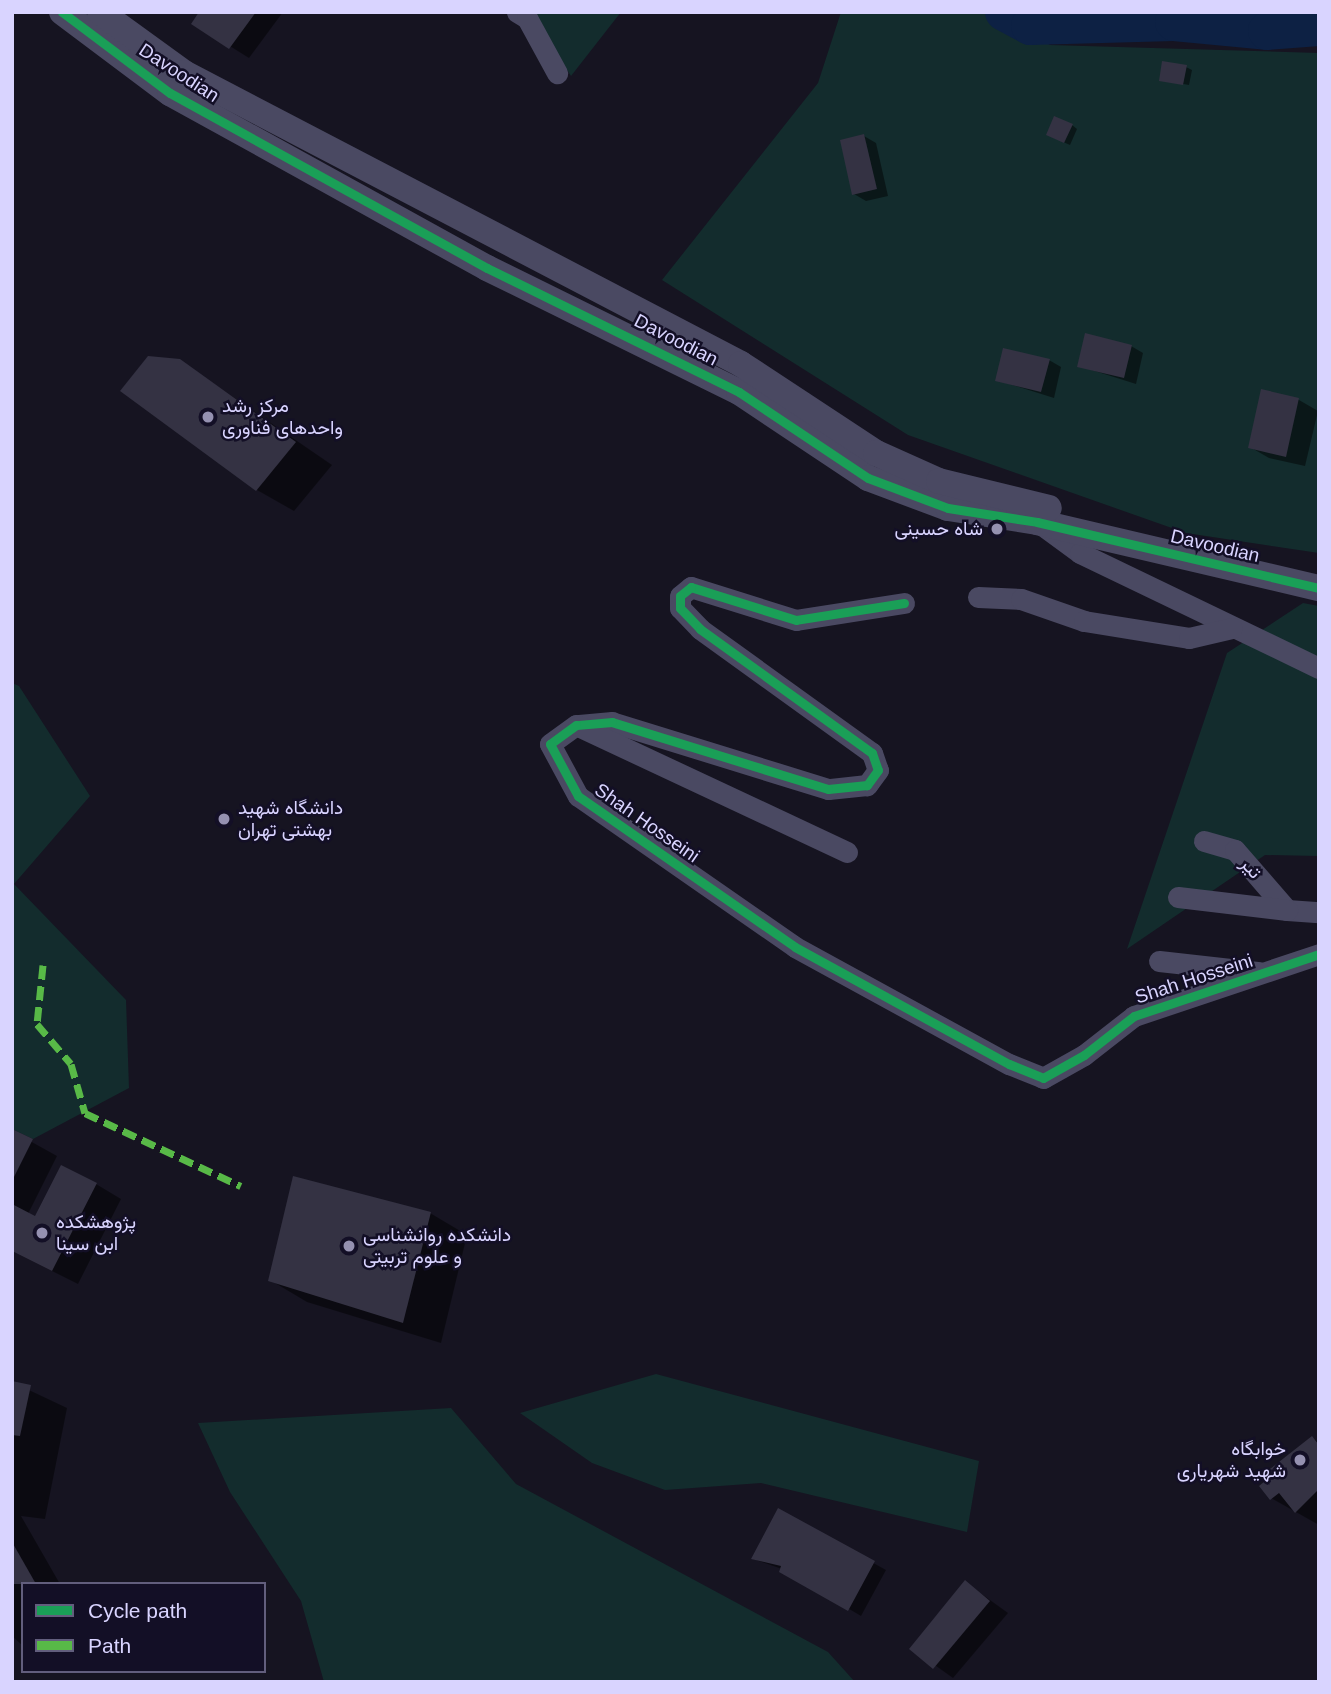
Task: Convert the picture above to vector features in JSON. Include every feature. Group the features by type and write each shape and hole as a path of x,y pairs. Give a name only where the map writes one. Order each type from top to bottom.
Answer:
{"street":[{"name":"Davoodian","path":"62,12 170,93 486,268 739,392 868,478 948,508 1038,514 1319,575"},
{"name":"Davoodian","path":"100,12 184,73 741,364 876,453 939,481 1038,514 1319,588"},
{"path":"517,12 527,18 557,73"},
{"path":"395,218 400,187"},
{"path":"1038,514 1080,553 1319,668"},
{"path":"576,725 612,722 828,789 867,785 878,770 872,753 700,629 680,607 680,596 691,587 796,620 904,603"},
{"path":"978,597 1021,599 1084,621 1189,638 1232,628"},
{"path":"576,725 847,852"},
{"name":"Shah Hosseini","path":"576,725 550,744 578,796 818,961 1009,1064 1043,1078 1084,1055 1134,1016 1269,973 1319,954"},
{"name":"تیر","path":"1204,841 1235,850 1287,910"},
{"name":"تیر","path":"1178,897 1319,912"},
{"path":"1159,961 1269,973"}],"green space":[{"path":"530,12 621,12 571,76"},
{"path":"841,12 984,12 1050,45 1319,53 1319,553 1186,533 908,435 662,280 818,83"},
{"path":"1303,603 1319,606 1319,856 1265,855 1127,949 1227,653"},
{"path":"12,683 19,686 90,796 14,884 126,1000 129,1088 33,1139 12,1129"},
{"path":"656,1374 979,1461 967,1532 761,1483 665,1490 592,1463 520,1413"},
{"path":"451,1408 516,1484 828,1652 855,1682 324,1682 301,1601 230,1492 198,1423"}],"building":[{"path":"199,12 256,12 229,49 191,24"},
{"path":"1162,61 1187,65 1183,85 1159,81"},
{"path":"1054,116 1073,124 1064,143 1046,135"},
{"path":"864,134 877,189 852,195 840,140"},
{"path":"1085,333 1132,345 1124,378 1077,367"},
{"path":"1003,348 1050,359 1041,392 995,381"},
{"name":"مرکز رشد واحدهای فناوری","path":"148,356 180,359 296,442 256,491 120,391"},
{"path":"1261,389 1299,398 1286,457 1248,448"},
{"name":"پژوهشکده ابن سینا","path":"12,1129 33,1139 12,1181"},
{"name":"پژوهشکده ابن سینا","path":"61,1165 97,1183 52,1271 12,1251 12,1204 35,1216"},
{"name":"دانشکده روانشناسی و علوم تربیتی","path":"293,1176 431,1212 403,1323 268,1281"},
{"path":"12,1381 31,1385 20,1436 12,1435"},
{"name":"خوابگاه شهید شهریاری","path":"1312,1436 1319,1445 1319,1489 1295,1513 1279,1493 1270,1500 1259,1486 1265,1481 1261,1476"},
{"path":"778,1508 875,1561 848,1611 779,1572 781,1566 751,1559"},
{"path":"12,1542 35,1582 12,1584"},
{"path":"965,1580 990,1601 933,1669 909,1649"}],"waterway":[{"path":"1004,12 1030,26 1174,22 1267,31 1319,27"}],"marked path":[{"path":"43,965 37,1024 71,1064 85,1113 241,1186"}],"cycle path":[{"path":"62,12 170,93 487,268 739,392 868,478 948,508 1037,522 1319,588"},
{"path":"904,603 796,620 691,587 680,596 680,608 700,629 872,753 878,770 867,785 828,789 612,722 576,725 550,744 578,796 795,947 1009,1064 1043,1078 1084,1055 1134,1016 1319,954"}],"place":[{"name":"مرکز رشد واحدهای فناوری","path":"208,417"},
{"name":"شاه حسینی","path":"997,529"},
{"name":"دانشگاه شهید بهشتی تهران","path":"224,819"},
{"name":"پژوهشکده ابن سینا","path":"42,1233"},
{"name":"دانشکده روانشناسی و علوم تربیتی","path":"349,1246"},
{"name":"خوابگاه شهید شهریاری","path":"1300,1460"}]}
